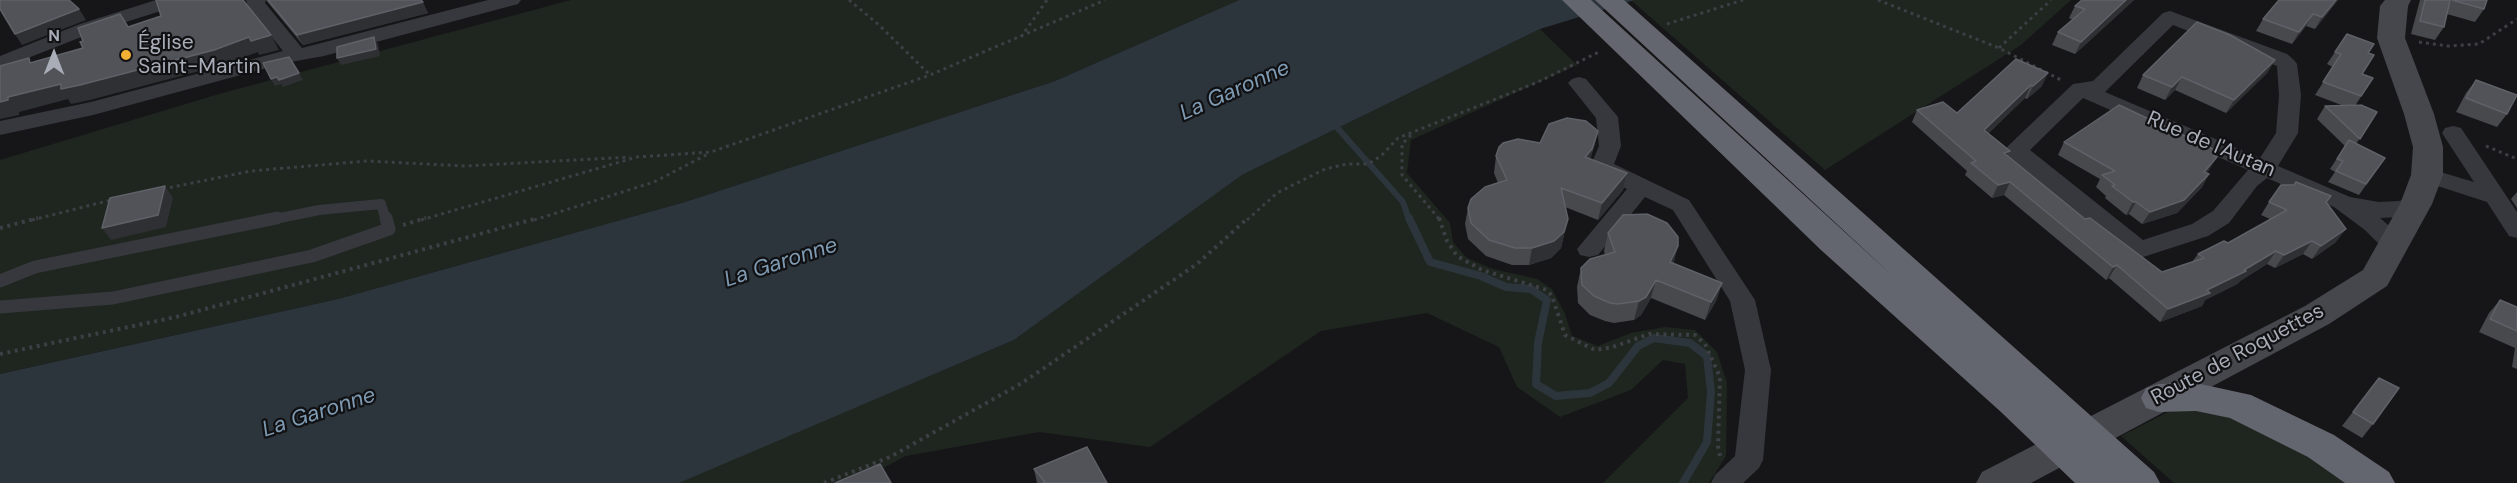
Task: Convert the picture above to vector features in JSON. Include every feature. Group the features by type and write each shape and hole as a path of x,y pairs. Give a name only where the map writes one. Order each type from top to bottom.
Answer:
{"highway":[{"path":"1575,0 1848,236 2124,481"},
{"path":"1608,0 1848,236"},
{"path":"2159,398 2196,397 2238,405 2321,446 2374,483"}],"main road":[{"path":"2391,38 2394,6 2398,0"},
{"name":"Route de Roquettes","path":"1996,483 2317,315 2375,278 2416,204 2427,175 2428,147 2419,114 2391,38"}],"street":[{"path":"0,63 87,28 176,0"},
{"path":"256,0 255,3 297,55"},
{"path":"0,128 93,108 297,55 317,52 511,0"},
{"path":"2170,17 2280,58 2287,64 2289,77 2287,133 2265,168 2249,181 2222,217 2200,230 2140,250 2016,151 2080,89 2099,87 2170,17"},
{"path":"1579,83 1607,117 1610,146 1601,167 1681,205 1742,300 1758,370 1749,460 1726,482"},
{"name":"Rue de l'Autan","path":"2080,89 2342,202 2373,224 2394,244"},
{"path":"2453,134 2517,230"},
{"path":"2427,175 2496,197"},
{"path":"1589,249 1643,185"},
{"name":"Rue de l'Autan","path":"2342,202 2379,210 2400,209 2416,204"}],"lane":[{"path":"0,281 35,267 319,210 381,204 389,229 312,256 113,298 0,307"}],"path":[{"path":"849,0 879,25 930,75"},
{"path":"1020,38 1047,0"},
{"path":"0,354 176,317 514,226 654,182 711,152 930,75 1105,0"},
{"path":"1659,28 1743,0"},
{"path":"1878,0 1999,48 2080,89"},
{"path":"1999,48 2051,0"},
{"path":"2391,38 2448,46 2479,44 2517,19"},
{"path":"824,483 890,457 1022,383 1197,264 1277,193 1325,169 1347,164 1368,164 1381,156 1398,138 1411,135 1538,81 1606,48"},
{"path":"1411,135 1402,144 1402,175 1442,222 1447,241 1457,256 1482,270 1547,290 1552,296 1565,335 1595,350 1613,347 1649,334 1695,335 1705,344 1720,377 1718,446 1726,482"},
{"path":"161,190 251,171 367,161 465,166 711,152"},
{"path":"389,229 637,157"},
{"path":"0,228 116,199"}],"shaded area":[{"path":"571,0 1239,0 1055,81 685,202 338,299 0,374 0,160 219,94"},
{"path":"2071,0 2021,45 1825,170 1632,1"},
{"path":"1540,29 1577,65 1411,140 1407,173 1450,223 1453,242 1467,258 1493,269 1537,279 1552,289 1565,314 1572,336 1598,346 1631,333 1665,327 1695,330 1717,352 1727,383 1726,456 1709,483 1603,483 1688,398 1685,364 1663,360 1631,390 1560,417 1517,387 1499,347 1427,313 1321,331 1150,447 1039,432 906,456 854,483 676,483 1014,340 1242,175"},
{"path":"2170,411 2215,411 2245,419 2358,483 2174,483 2121,436"}],"water":[{"name":"La Garonne","path":"1239,0 1635,0 1540,29 1242,175 1014,340 679,483 0,483 0,374 338,299 685,202 1055,81"}],"building":[{"path":"0,0 69,0 79,9 15,34 0,9"},
{"path":"156,0 243,0 271,35 251,41 249,37 214,50 80,85 61,89 61,84 8,97 8,100 0,102 0,66 29,58 30,63 83,48 78,28 120,14 128,27 161,16"},
{"path":"268,0 421,0 423,2 297,35"},
{"path":"2082,0 2126,0 2081,42 2058,32 2085,9 2075,6"},
{"path":"2279,0 2336,0 2322,17 2313,14 2299,32 2263,19"},
{"path":"2425,0 2450,0 2444,27 2420,21"},
{"path":"2452,0 2487,0 2484,9"},
{"path":"2197,22 2230,35 2275,60 2234,100 2182,77 2172,87 2143,75"},
{"path":"2347,34 2374,44 2368,53 2374,55 2362,74 2373,78 2361,96 2323,82 2341,54 2335,52"},
{"path":"374,37 376,49 337,58 337,47"},
{"path":"289,57 299,73 279,80 277,77 271,79 263,63"},
{"path":"2016,59 2048,73 2033,86 2031,85 1984,130 2010,151 2004,153 2085,219 2090,218 2162,272 2204,258 2198,254 2224,241 2228,243 2287,210 2269,202 2281,185 2294,185 2296,182 2331,196 2326,202 2346,229 2321,246 2312,241 2284,255 2276,251 2244,270 2246,271 2207,290 2210,293 2168,309 2117,265 2113,267 2010,182 1998,185 1971,163 1976,161 1917,110 1943,102 1957,113"},
{"path":"2476,80 2517,95 2507,114 2466,98"},
{"path":"2119,105 2217,151 2214,156 2217,157 2204,172 2209,174 2184,200 2150,212 2112,186 2115,185 2102,175 2115,171 2064,142"},
{"path":"2361,105 2377,112 2360,139 2325,106"},
{"path":"1567,118 1586,121 1598,131 1592,149 1585,157 1627,173 1602,203 1561,188 1568,219 1564,232 1554,241 1532,248 1515,248 1489,240 1471,223 1468,208 1471,199 1485,187 1507,180 1496,156 1499,147 1503,143 1518,139 1540,143 1549,124"},
{"path":"2349,140 2385,158 2366,184 2336,171 2343,161 2337,159"},
{"path":"165,186 158,215 102,228 110,198"},
{"path":"1647,214 1667,223 1678,237 1678,246 1670,262 1722,283 1711,302 1656,280 1646,297 1639,301 1618,304 1594,296 1582,285 1581,268 1590,259 1615,252 1608,233 1623,215"},
{"path":"2500,300 2517,307 2517,331 2490,319"},
{"path":"2379,378 2399,388 2373,424 2353,412"},
{"path":"1087,447 1107,483 1042,483 1045,482 1034,469"},
{"path":"880,464 891,483 835,483"}],"waterway":[{"path":"1333,123 1403,202 1409,220"},
{"path":"1409,218 1430,262 1481,276 1506,287 1531,289 1547,300 1538,343 1536,384 1556,396 1590,393 1609,383 1638,346 1654,338 1690,343 1707,356 1711,392 1707,442 1683,483"}],"place":[{"name":"Église Saint-Martin","path":"126,55"}]}
